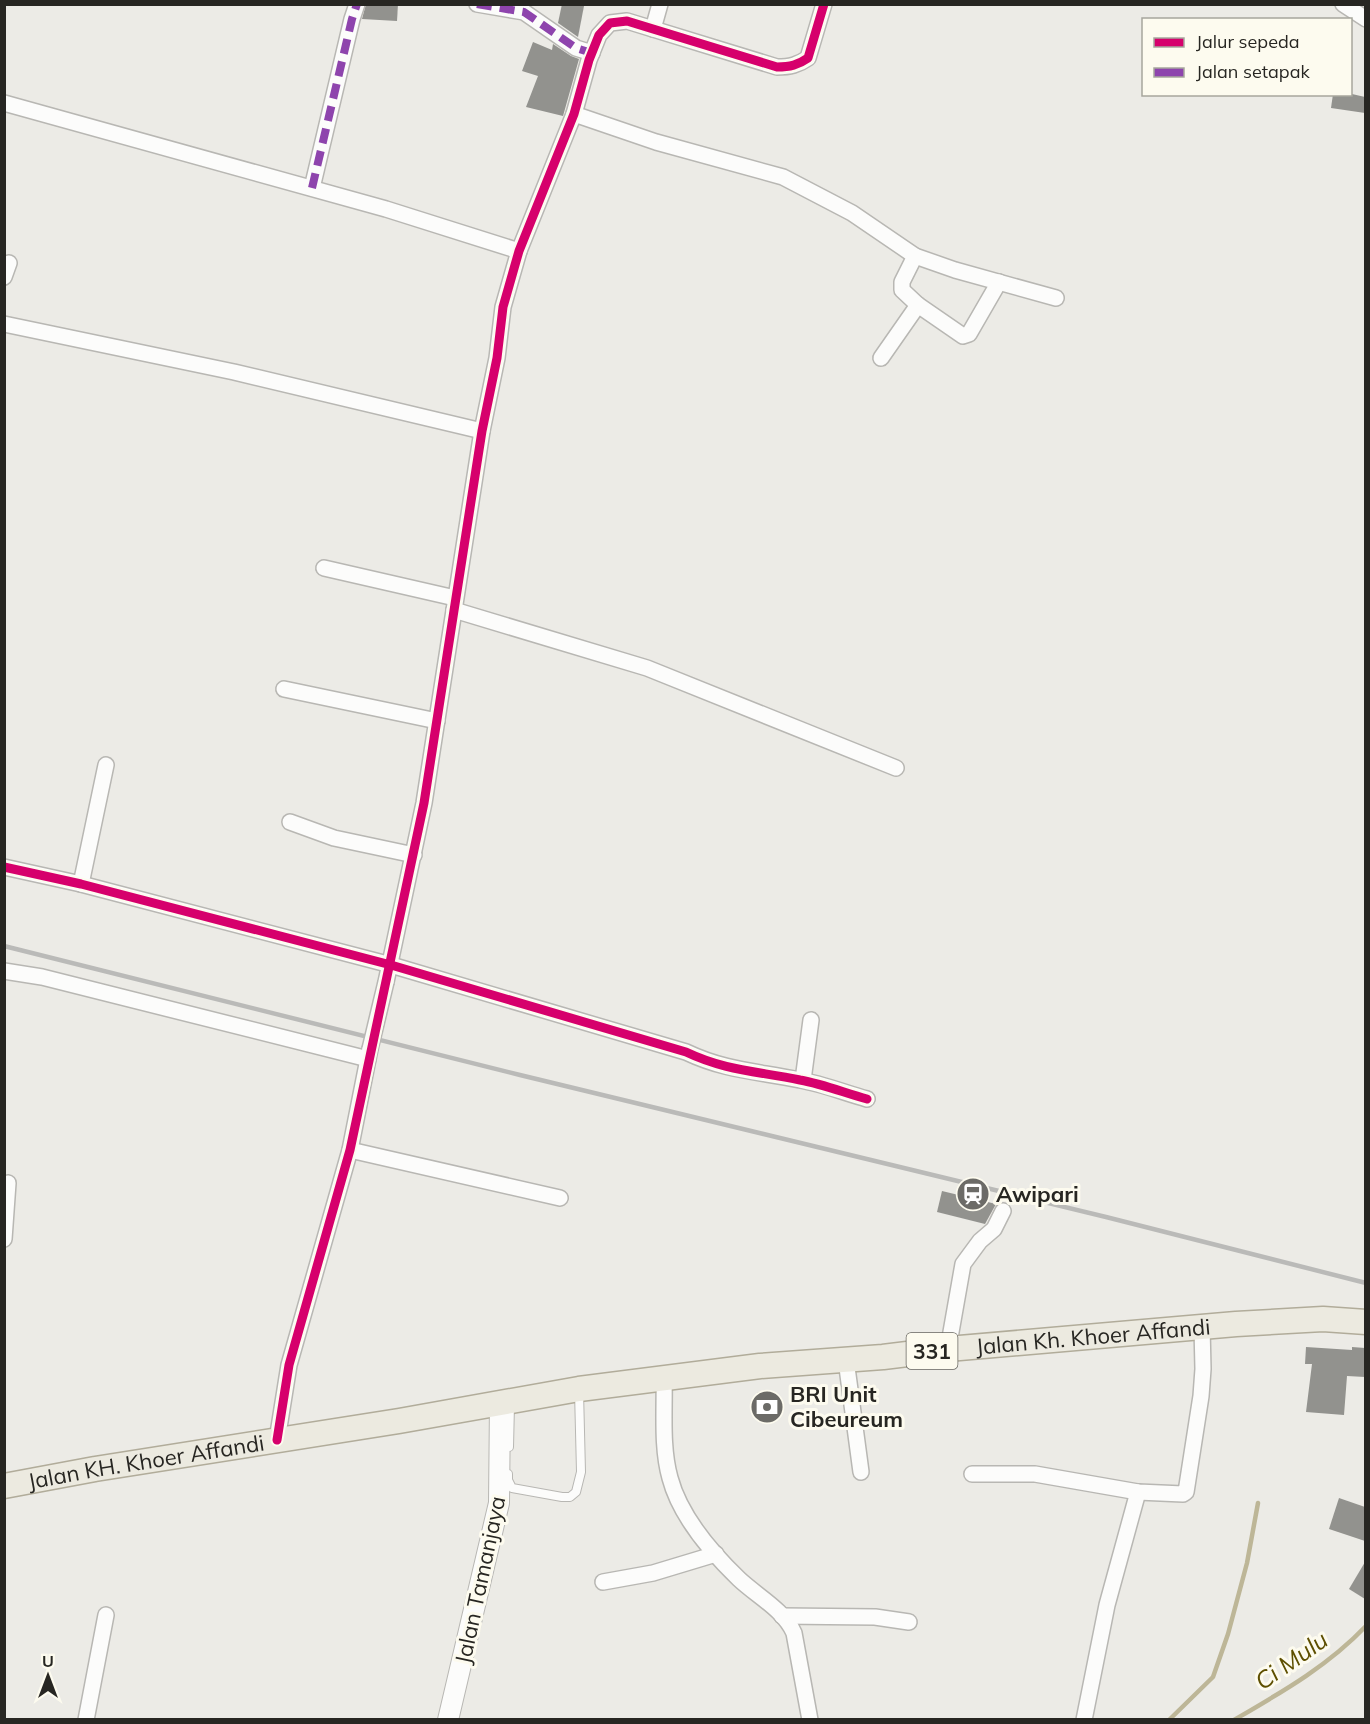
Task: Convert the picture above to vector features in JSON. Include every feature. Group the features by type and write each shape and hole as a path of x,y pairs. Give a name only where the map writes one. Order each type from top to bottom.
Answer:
{"main road":[{"name":"Jalan Kh. Khoer Affandi","path":"505,1402 664,1377 760,1366 1202,1327 1299,1320 1365,1322"},
{"name":"Jalan KH. Khoer Affandi","path":"4,1486 505,1402"}],"street":[{"path":"312,188 357,4"},
{"path":"477,4 524,12 576,48 592,53"},
{"path":"652,29 660,4"},
{"path":"277,1440 290,1365 350,1150 414,855 497,358 503,307 519,251 574,114 592,53 599,35 610,23 627,21 777,68 787,68 808,58 824,4"},
{"path":"1343,4 1365,19"},
{"path":"4,103 312,188 519,251"},
{"path":"574,114 656,142 783,177 852,213 915,256 955,270 1056,298"},
{"path":"915,256 901,287 918,305 960,334 969,334 999,282"},
{"path":"881,358 918,305"},
{"path":"4,324 234,372 483,431"},
{"path":"324,568 455,604 647,668 896,768"},
{"path":"284,689 437,721"},
{"path":"81,884 106,765"},
{"path":"290,822 334,838 414,855"},
{"path":"4,867 81,884 391,965 686,1052 708,1062 738,1071 803,1080 867,1099"},
{"path":"4,971 42,977 369,1054"},
{"path":"803,1080 811,1020"},
{"path":"350,1150 560,1198"},
{"path":"4,1239 8,1183"},
{"path":"948,1349 963,1264 980,1241 994,1229 1003,1211"},
{"path":"972,1474 1035,1473 1138,1492 1180,1495 1186,1492 1202,1387 1202,1327"},
{"path":"846,1360 861,1472"},
{"path":"664,1377 665,1442 669,1476 677,1499 691,1522 716,1554 782,1616 794,1633 810,1719"},
{"name":"Jalan Tamanjaya","path":"448,1719 499,1503 505,1402"},
{"path":"1084,1719 1107,1605 1138,1492"},
{"path":"603,1582 653,1573 716,1554"},
{"path":"86,1719 106,1615"},
{"path":"782,1616 875,1617 909,1622"}],"lane":[{"path":"508,1469 508,1480 512,1488 562,1497 570,1497 576,1492 581,1472 579,1389"},
{"path":"505,1402 509,1458"}],"building":[{"path":"366,4 398,4 397,21 362,19"},
{"path":"562,4 584,6 578,37 558,23"},
{"path":"533,42 552,50 553,44 579,59 563,116 526,107 538,76 522,71"},
{"path":"1352,94 1365,97 1365,113 1331,108 1333,96 1352,96"},
{"path":"942,1191 996,1204 985,1224 937,1212"},
{"path":"1306,1347 1352,1350 1352,1347 1365,1348 1365,1377 1347,1376 1344,1415 1306,1412 1312,1364 1305,1364"},
{"path":"1339,1498 1365,1507 1365,1541 1329,1529"},
{"path":"1365,1562 1365,1599 1349,1589"}],"waterway":[{"path":"1169,1720 1213,1677 1228,1634 1247,1563 1258,1503"},
{"name":"Ci Mulu","path":"1234,1720 1320,1666 1366,1626"}],"railway":[{"path":"4,946 1366,1283"}],"marked path":[{"path":"312,188 357,4"},
{"path":"477,4 524,12 576,48 592,53"}],"cycle path":[{"path":"277,1440 289,1365 350,1150 424,803 482,431 497,358 503,307 519,251 574,114 589,60 599,35 610,23 627,21 777,67 786,67 808,58 824,4"},
{"path":"4,867 81,884 391,965 686,1052 715,1063 826,1086 867,1099"}],"place":[{"name":"Awipari","path":"973,1194"},
{"name":"BRI Unit Cibeureum","path":"767,1407"}]}
